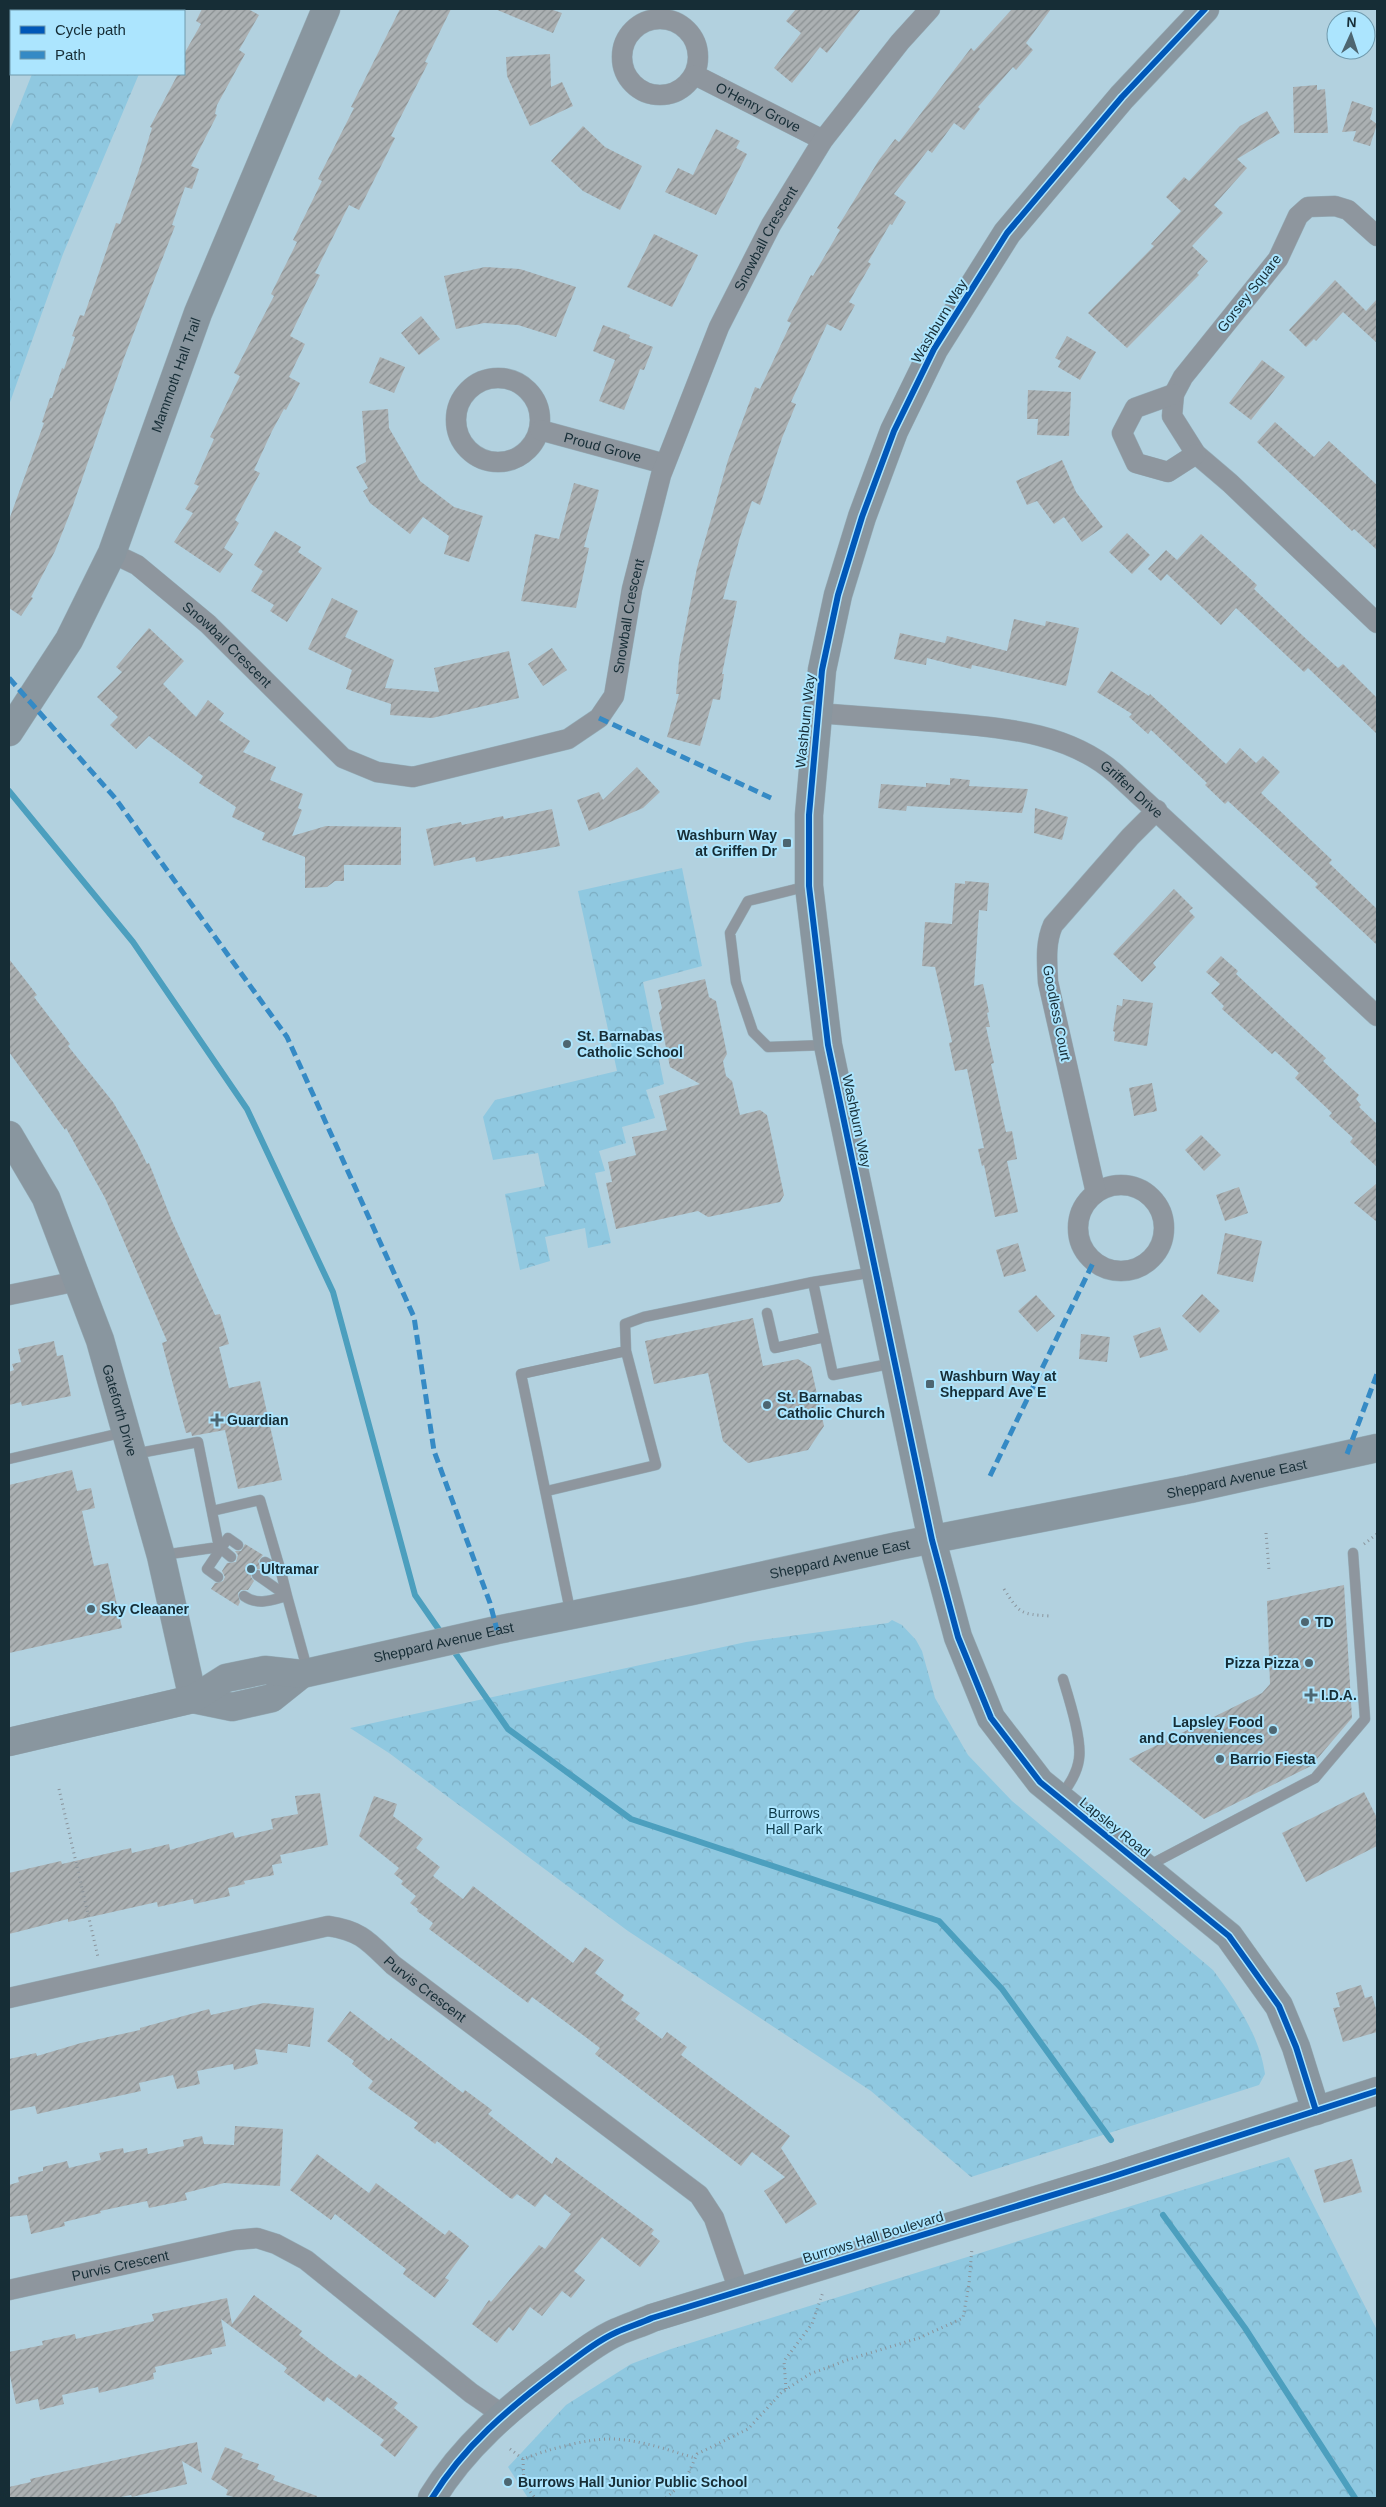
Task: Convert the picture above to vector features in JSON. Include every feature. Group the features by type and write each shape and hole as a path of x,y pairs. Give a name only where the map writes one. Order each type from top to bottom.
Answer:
{"street":[{"name":"Mammoth Hall Trail","path":"9,732 69,640 112,553 198,313 326,9"},
{"name":"Snowball Crescent","path":"112,553 137,565 208,624 343,758 376,772 413,777 568,739 599,718 614,696 632,589 665,464 719,327 771,224 823,140 900,42 930,9"},
{"name":"Washburn Way","path":"932,1540 828,1045 809,886 808,833 822,670 838,595 862,517 894,431 934,349 1008,233 1122,97 1205,9"},
{"name":"O'Henry Grove","path":"695,75 823,140"},
{"name":"Gorsey Square","path":"1377,236 1348,210 1335,206 1308,207 1298,216 1278,259 1183,377 1174,394 1172,416 1196,454 1230,483 1377,624"},
{"path":"502,377 525,386 539,406 540,430 528,451 506,463 482,460 462,445 454,422 460,398 478,381 502,377"},
{"path":"1174,394 1135,408 1122,433 1136,463 1168,472 1196,454"},
{"name":"Proud Grove","path":"540,430 665,464"},
{"name":"Griffen Drive","path":"817,714 1006,728 1048,737 1080,748 1104,763 1377,1016"},
{"name":"Goodless Court","path":"1096,1193 1048,982 1046,962 1048,936 1054,925 1130,836 1156,810"},
{"name":"Gateforth Drive","path":"9,1134 46,1198 100,1340 161,1556 193,1699"},
{"path":"1124,1185 1138,1188 1150,1196 1159,1207 1164,1221 1163,1236 1158,1250 1148,1261 1136,1268 1121,1270 1107,1268 1094,1261 1085,1252 1079,1240 1078,1226 1080,1213 1086,1202 1096,1193 1109,1186 1124,1185"},
{"path":"9,1295 78,1281"},
{"name":"Sheppard Avenue East","path":"9,1742 193,1699 232,1708 272,1698 305,1673 498,1630 932,1540 1190,1489 1377,1448"},
{"name":"Lapsley Road","path":"932,1540 958,1637 991,1718 1040,1782 1229,1936 1279,2006 1296,2047 1316,2111"},
{"name":"Purvis Crescent","path":"9,1998 328,1926 350,1929 364,1936 393,1965 699,2195 714,2218 739,2291"},
{"name":"Burrows Hall Boulevard","path":"432,2498 443,2480 484,2431 532,2390 583,2352 616,2332 739,2291 1377,2091"},
{"name":"Purvis Crescent","path":"9,2290 204,2246 257,2238 276,2244 306,2260 471,2393 503,2415"}],"lane":[{"path":"809,886 748,901 730,933 736,982 754,1032 768,1047 828,1045"},
{"path":"547,1491 656,1465 626,1351 625,1324 644,1317 814,1282 876,1272"},
{"path":"814,1282 833,1375 895,1362"},
{"path":"767,1313 776,1348 825,1336"},
{"path":"571,1615 547,1491 521,1374 626,1351"},
{"path":"9,1459 130,1443 198,1442 219,1547 231,1557"},
{"path":"212,1510 260,1500 281,1572 305,1673"},
{"path":"218,1577 207,1568 219,1547 228,1538 238,1545"},
{"path":"161,1556 219,1547"},
{"path":"1145,1867 1315,1778 1365,1719 1353,1553"},
{"path":"266,1562 281,1572"},
{"path":"257,1575 287,1596"},
{"path":"244,1596 251,1601 264,1602 287,1596"},
{"path":"1060,1798 1073,1778 1079,1758 1074,1720 1063,1679"}],"path":[{"path":"1266,1533 1269,1570"},
{"path":"1004,1589 1016,1608 1025,1615 1050,1616"},
{"path":"59,1790 102,1977"},
{"path":"666,2498 685,2481 697,2454 748,2429 786,2390 810,2374 850,2359 919,2338 962,2318 969,2284 972,2248"},
{"path":"786,2390 784,2360 812,2324 822,2294 825,2265"},
{"path":"523,2459 549,2448 612,2438 654,2445 695,2458"},
{"path":"510,2448 523,2459 524,2484 535,2498"}],"green space":[{"path":"59,9 166,9 166,10"},
{"path":"32,75 139,75 63,254 9,405 9,132"},
{"path":"682,868 702,966 643,982 664,1084 646,1090 655,1118 622,1127 626,1143 599,1151 605,1171 595,1173 611,1243 588,1248 585,1228 545,1237 550,1261 520,1270 505,1194 545,1186 538,1153 493,1160 483,1117 495,1100 617,1071 578,891"},
{"name":"Burrows Hall Park","path":"892,1620 902,1625 916,1640 922,1651 935,1698 968,1755 1012,1801 1213,1970 1238,2006 1258,2046 1265,2074 1259,2085 971,2177 871,2091 628,1931 389,1753 350,1728 746,1642 888,1623"},
{"path":"1289,2157 1377,2330 1377,2498 528,2498 508,2467 566,2405 631,2364 671,2349"}],"building":[{"path":"202,9 248,9 259,15 239,50 245,54 217,105 215,114 217,115 191,166 199,169 192,189 185,187 172,225 175,226 124,358 72,508 55,551 31,597 33,598 21,616 9,608 9,520 44,423 42,422 50,398 52,398 62,368 64,369 75,337 72,336 80,315 84,316 116,223 120,224 152,128 150,127 177,75 185,75 185,52 201,24 196,21"},
{"path":"400,9 451,9 425,62 428,63 391,136 395,138 359,210 349,205 315,273 320,275 290,336 305,344 289,377 300,383 286,410 284,409 272,431 254,470 260,473 235,520 239,523 224,548 233,554 220,573 174,542 193,513 185,509 199,486 194,484 214,439 210,437 240,376 234,373 274,296 271,294 297,242 293,240 322,181 318,179 354,108 351,107"},
{"path":"495,9 550,9 562,13 553,33"},
{"path":"796,9 861,9 827,53 820,47 792,83 774,68 801,33 786,21"},
{"path":"1012,9 1051,9 1026,43 1033,50 1016,70 1013,67 978,107 980,109 964,130 954,123 932,153 928,150 894,194 906,202 892,225 890,224 868,262 871,264 849,302 855,305 841,331 827,324 791,402 796,404 782,438 760,505 752,501 723,599 737,601 722,674 724,674 720,700 713,699 700,746 667,737 679,694 676,694 679,660 697,568 728,460 755,387 760,389 791,323 787,321 791,313 811,275 813,276 840,230 837,228 879,160 895,139 899,142 971,48 974,51"},
{"path":"550,54 551,87 562,82 573,106 530,126 507,76 506,57"},
{"path":"1317,85 1317,90 1325,89 1328,133 1294,133 1293,87"},
{"path":"1352,101 1373,108 1370,119 1377,124 1370,146 1353,141 1356,131 1342,132"},
{"path":"1267,111 1280,133 1237,159 1247,168 1214,205 1223,213 1192,246 1208,261 1197,273 1199,275 1127,348 1088,313 1154,246 1151,244 1181,211 1166,197 1184,177 1189,181 1240,126"},
{"path":"583,126 605,147 642,166 620,210 583,191 551,161"},
{"path":"716,129 740,141 736,148 747,154 716,215 665,192 678,168 693,175"},
{"path":"654,234 698,255 672,307 627,287"},
{"path":"485,267 520,269 576,287 556,337 518,325 484,323 456,329 444,276"},
{"path":"1335,280 1366,311 1377,299 1377,343 1343,312 1316,341 1314,339 1306,347 1289,330"},
{"path":"421,316 440,339 419,355 401,333"},
{"path":"603,325 630,335 629,338 653,347 644,370 640,369 624,410 599,401 615,360 593,351"},
{"path":"1067,336 1096,352 1080,380 1058,367 1061,361 1055,358"},
{"path":"380,357 405,367 394,393 369,383"},
{"path":"1262,360 1285,377 1251,420 1229,403"},
{"path":"1028,390 1071,392 1069,436 1037,435 1038,419 1027,419"},
{"path":"388,409 389,428 420,481 454,507 483,516 469,562 444,554 449,536 423,517 410,534 370,503 363,491 368,488 356,467 366,462 362,411"},
{"path":"1275,422 1314,457 1329,441 1377,485 1377,550 1354,529 1352,531 1257,442"},
{"path":"1062,460 1076,492 1103,527 1082,542 1064,517 1054,524 1037,501 1027,505 1016,481"},
{"path":"574,483 599,490 584,547 589,548 576,608 521,601 535,534 559,539"},
{"path":"275,531 301,547 298,552 322,568 287,622 270,611 274,605 251,591 263,571 254,565"},
{"path":"1127,533 1150,555 1132,574 1109,552"},
{"path":"1201,534 1257,585 1254,589 1302,635 1338,668 1343,664 1377,698 1377,734 1308,668 1304,672 1236,608 1221,625 1167,574 1161,581 1148,569 1166,550 1177,560"},
{"path":"332,598 358,611 345,637 394,660 385,688 439,692 434,668 509,651 519,698 432,718 390,715 391,704 346,689 352,670 308,649"},
{"path":"1014,619 1045,626 1046,621 1079,628 1066,686 972,665 971,669 927,658 926,665 894,659 900,633 945,643 947,636 1007,651"},
{"path":"149,628 184,661 163,684 196,717 208,700 224,713 219,720 250,741 243,752 276,767 270,780 303,794 298,808 302,810 292,836 326,826 401,827 401,865 344,865 344,881 335,881 327,887 305,888 305,857 262,840 265,833 232,817 236,807 199,783 203,776 149,736 136,749 110,725 118,717 97,697 122,672 116,667"},
{"path":"552,648 567,670 543,686 528,664"},
{"path":"1111,671 1149,696 1150,694 1226,764 1240,748 1256,763 1263,756 1280,772 1261,793 1332,860 1329,863 1377,909 1377,945 1315,887 1318,884 1228,801 1225,804 1205,785 1207,783 1151,730 1148,734 1129,717 1132,714 1097,692"},
{"path":"637,767 660,792 643,808 589,831 577,800 599,792 603,800"},
{"path":"950,778 970,780 969,786 1028,789 1022,813 907,806 906,811 878,808 881,784 926,787 926,783 950,785"},
{"path":"1035,808 1068,817 1062,840 1034,833"},
{"path":"552,809 560,846 476,862 475,857 434,866 426,829 461,822 462,825 503,816 504,819"},
{"path":"965,881 989,883 987,911 979,910 974,986 983,984 989,1012 987,1013 990,1027 986,1027 994,1063 991,1064 1006,1132 1012,1131 1017,1159 1007,1161 1018,1212 995,1217 984,1165 982,1166 978,1149 984,1148 967,1069 955,1071 949,1043 952,1042 935,967 922,966 925,922 952,924 955,883 965,884"},
{"path":"1174,889 1193,908 1189,911 1195,917 1153,963 1156,967 1142,982 1113,954"},
{"path":"1221,956 1238,971 1236,974 1326,1058 1323,1061 1359,1095 1356,1099 1361,1105 1359,1107 1377,1124 1377,1167 1350,1142 1353,1138 1329,1116 1332,1113 1295,1078 1299,1073 1275,1051 1272,1054 1222,1009 1224,1006 1211,993 1220,984 1206,972"},
{"path":"9,959 37,995 34,997 70,1044 68,1046 113,1102 147,1164 149,1163 172,1221 215,1315 220,1314 229,1344 219,1347 229,1388 260,1381 282,1480 238,1489 225,1430 192,1436 191,1432 186,1433 162,1343 167,1341 105,1198 66,1128 65,1130 9,1052"},
{"path":"705,979 709,997 716,1001 727,1054 723,1061 726,1076 732,1081 740,1115 760,1110 767,1115 784,1195 780,1202 708,1217 698,1211 616,1229 606,1183 612,1182 608,1162 636,1155 632,1137 667,1130 659,1096 700,1084 670,1067 659,1013 662,1008 658,990"},
{"path":"1123,999 1153,1003 1147,1046 1114,1041 1115,1032 1113,1031 1117,1005 1122,1006"},
{"path":"1152,1083 1157,1111 1134,1116 1129,1088"},
{"path":"1201,1135 1221,1155 1204,1171 1185,1150"},
{"path":"1377,1183 1377,1222 1354,1203"},
{"path":"1239,1187 1248,1213 1225,1221 1216,1195"},
{"path":"1225,1233 1262,1241 1253,1282 1217,1274"},
{"path":"1018,1243 1026,1271 1004,1277 996,1250"},
{"path":"1202,1294 1220,1311 1200,1333 1182,1316"},
{"path":"1036,1295 1055,1316 1037,1332 1018,1311"},
{"name":"St. Barnabas Catholic Church","path":"753,1318 763,1366 798,1359 811,1367 824,1426 808,1450 748,1463 723,1441 708,1373 654,1384 645,1341"},
{"path":"1160,1327 1168,1350 1140,1358 1133,1336"},
{"path":"1081,1334 1110,1337 1107,1362 1079,1359"},
{"path":"54,1341 57,1356 63,1355 71,1396 22,1406 21,1402 9,1405 9,1372 14,1370 12,1364 21,1362 18,1349"},
{"path":"72,1470 77,1491 91,1488 95,1508 82,1511 94,1566 108,1563 122,1628 9,1653 9,1485"},
{"path":"245,1544 263,1555 258,1561 261,1569 251,1571 251,1577 254,1581 248,1590 241,1590 238,1593 240,1602 238,1606 211,1589 215,1583 223,1581 225,1577 222,1571 227,1563 236,1562 238,1555 235,1551 241,1551"},
{"path":"1344,1585 1352,1718 1311,1766 1204,1819 1129,1759 1262,1693 1270,1684 1267,1601"},
{"path":"1364,1792 1377,1818 1377,1846 1306,1882 1282,1833"},
{"path":"320,1793 328,1845 280,1855 282,1863 272,1865 274,1875 244,1881 245,1884 228,1888 230,1896 194,1904 193,1899 158,1907 157,1902 68,1922 68,1919 9,1934 9,1873 61,1861 62,1864 131,1848 132,1853 169,1844 170,1850 233,1832 235,1838 273,1829 271,1819 298,1814 295,1796"},
{"path":"374,1796 397,1804 393,1816 423,1839 416,1848 440,1867 433,1876 463,1899 473,1886 573,1963 585,1947 604,1960 595,1973 624,1995 621,2000 640,2013 635,2019 662,2039 667,2032 687,2047 681,2055 790,2136 781,2148 817,2204 786,2224 764,2191 785,2177 752,2152 741,2166 595,2054 600,2048 532,1997 528,2003 429,1929 433,1923 410,1903 416,1896 401,1884 403,1881 394,1874 399,1868 359,1836"},
{"path":"1361,1985 1365,1998 1372,1996 1377,2012 1377,2032 1343,2042 1333,2008 1340,2007 1336,1993"},
{"path":"264,2003 314,2008 310,2047 288,2044 287,2053 255,2049 258,2064 234,2070 233,2064 197,2071 200,2084 177,2089 173,2075 139,2083 141,2091 37,2114 35,2106 9,2111 9,2059 36,2053 37,2056 81,2043 140,2030 140,2028 209,2009 211,2015"},
{"path":"350,2011 389,2041 391,2038 463,2093 465,2090 492,2110 488,2114 552,2164 556,2157 654,2230 651,2234 660,2241 640,2267 602,2237 574,2271 585,2280 571,2298 562,2291 542,2316 530,2307 513,2331 509,2327 497,2343 472,2324 489,2300 491,2302 539,2245 545,2249 571,2214 545,2194 535,2207 517,2194 512,2199 510,2198 437,2141 435,2144 414,2128 418,2123 368,2088 373,2081 352,2064 354,2061 327,2041"},
{"path":"235,2126 283,2129 280,2186 224,2183 185,2193 187,2200 149,2208 147,2201 100,2211 101,2213 64,2222 65,2226 31,2234 27,2215 9,2217 9,2185 19,2182 18,2177 43,2171 43,2167 67,2161 69,2168 101,2160 99,2153 123,2148 124,2153 147,2148 148,2154 184,2146 183,2140 202,2136 204,2144 234,2145"},
{"path":"317,2154 369,2193 376,2183 445,2235 449,2230 469,2246 445,2278 449,2280 435,2298 403,2274 406,2269 335,2214 331,2220 290,2190"},
{"path":"1352,2159 1362,2192 1324,2203 1314,2170"},
{"path":"254,2295 302,2331 299,2335 331,2360 356,2378 359,2374 398,2403 394,2408 418,2427 395,2457 380,2445 384,2440 327,2397 324,2402 284,2372 287,2368 221,2319 226,2346 211,2349 212,2354 155,2367 154,2379 99,2393 98,2387 62,2395 64,2404 40,2410 38,2399 16,2404 9,2371 9,2352 43,2345 42,2341 75,2334 76,2339 154,2321 152,2314 227,2298 232,2324"},
{"path":"197,2442 202,2473 182,2461 187,2484 132,2497 131,2495 116,2498 9,2498 9,2487 31,2482 30,2479"},
{"path":"225,2447 243,2454 241,2458 259,2464 257,2469 275,2476 273,2480 317,2496 316,2498 237,2498 226,2495 228,2490 211,2479"}],"waterway":[{"path":"9,791 133,942 247,1109 333,1292 415,1595 442,1634"},
{"path":"451,1647 508,1729 631,1819 939,1921 1002,1989 1111,2140"},
{"path":"1163,2215 1245,2328 1355,2498"}],"marked path":[{"path":"9,678 115,798 287,1037 414,1317 434,1451 490,1603 497,1630"},
{"path":"599,718 771,798"},
{"path":"990,1476 1094,1261"},
{"path":"1347,1454 1377,1374"}],"cycle path":[{"path":"1205,9 1122,97 1007,233 934,349 894,431 862,517 838,595 822,670 809,815 809,886 828,1045 932,1540 958,1637 991,1718 1040,1782 1229,1936 1279,2006 1296,2047 1316,2111"},
{"path":"432,2498 458,2461 488,2429 586,2350 621,2330 652,2318 1108,2178 1377,2091"}],"place":[{"name":"Washburn Way at Griffen Dr","path":"787,843"},
{"name":"St. Barnabas Catholic School","path":"567,1044"},
{"name":"Washburn Way at Sheppard Ave E","path":"930,1384"},
{"name":"St. Barnabas Catholic Church","path":"767,1405"},
{"name":"Guardian","path":"217,1420"},
{"name":"Ultramar","path":"251,1569"},
{"name":"Sky Cleaaner","path":"91,1609"},
{"name":"TD","path":"1305,1622"},
{"name":"Pizza Pizza","path":"1309,1663"},
{"name":"I.D.A.","path":"1311,1695"},
{"name":"Lapsley Food and Conveniences","path":"1273,1730"},
{"name":"Barrio Fiesta","path":"1220,1759"},
{"name":"Burrows Hall Junior Public School","path":"508,2482"}]}
